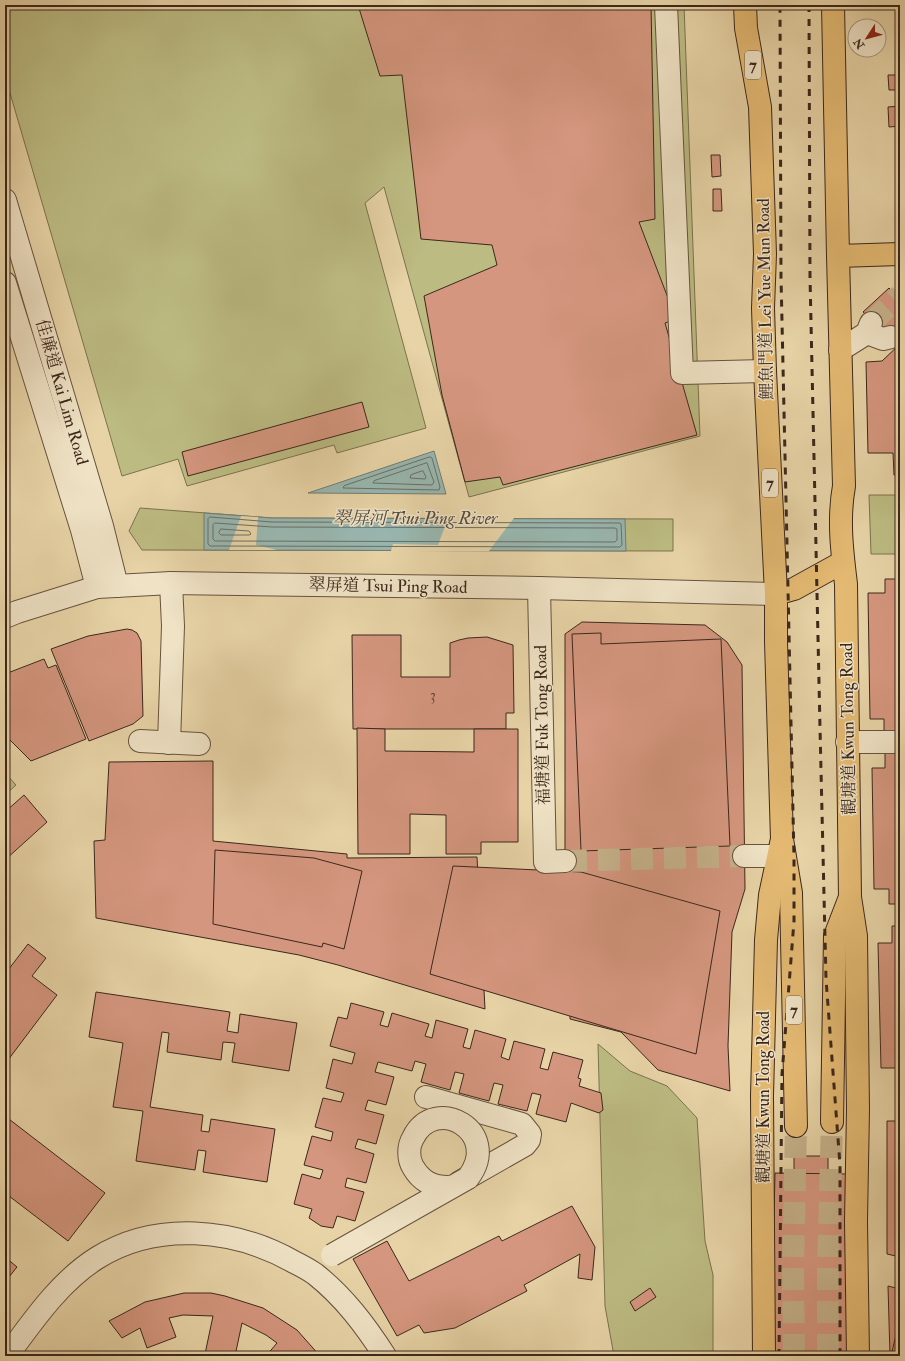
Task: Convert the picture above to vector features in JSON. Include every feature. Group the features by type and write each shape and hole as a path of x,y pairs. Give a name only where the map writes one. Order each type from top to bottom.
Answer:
{"main road":[{"name":"鯉魚門道 Lei Yue Mun Road","path":"745,5 746,28 760,107 765,254 763,308 765,371 776,594"},
{"path":"776,594 794,589 843,562 840,506 844,486 838,256 834,5"},
{"path":"838,256 900,254"},
{"name":"觀塘道 Kwun Tong Road","path":"843,562 846,584 850,896 856,936 858,1109 856,1221 858,1356"},
{"name":"觀塘道 Kwun Tong Road","path":"764,1356 762,1096 764,1003 766,940 770,895 780,848 776,594"},
{"name":"觀塘道 Kwun Tong Road","path":"780,848 792,894 796,1126"},
{"name":"觀塘道 Kwun Tong Road","path":"832,1122 835,936 850,896"}],"street":[{"path":"666,5 682,373 765,371"},
{"name":"佳廉道 Kai Lim Road","path":"5,200 97,511 107,586"},
{"name":"佳廉道 Kai Lim Road","path":"5,283 82,530 107,586"},
{"path":"840,350 869,328 883,339 891,336"},
{"path":"169,743 173,626 171,583"},
{"name":"翠屏道 Tsui Ping Road","path":"5,617 17,612 107,586 171,583 539,588 776,594"},
{"name":"福塘道 Fuk Tong Road","path":"539,588 555,861"},
{"path":"140,741 199,744"},
{"path":"847,742 900,742"},
{"path":"744,856 780,848"},
{"path":"305,1268 332,1255 468,1178 475,1169 478,1158 478,1146 474,1135 467,1126 457,1120 446,1118 434,1119 424,1124 416,1132 411,1142 409,1153 411,1164 417,1174 424,1181 435,1186 448,1187 455,1185 525,1145 529,1140 530,1134 522,1124 426,1097"},
{"path":"7,1356 42,1310 75,1275 97,1259 121,1246 148,1237 176,1234 210,1234 246,1241 280,1254 313,1272 342,1298 366,1327 385,1356"}],"shaded area":[{"path":"5,5 684,5 700,436 469,497 384,187 365,203 426,428 337,453 334,445 187,486 178,459 122,476 5,76"},
{"path":"869,495 900,495 900,554 871,554"},
{"name":"翠屏河 Tsui Ping River","path":"140,508 272,518 673,519 673,551 142,550 129,531"},
{"path":"5,773 16,785 5,795"},
{"path":"598,1044 630,1071 667,1086 697,1118 705,1241 713,1275 713,1356 614,1356 605,1306"}],"water":[{"path":"434,451 446,494 308,493"},
{"name":"翠屏河 Tsui Ping River","path":"204,513 272,518 625,519 626,551 204,550"}],"pier":[{"path":"241,516 258,517 256,545 277,550 229,550"},
{"path":"448,518 514,518 489,551 391,551 393,544 438,545"}],"building":[{"path":"358,5 651,5 655,219 639,222 676,319 665,323 697,435 503,485 500,477 465,482 442,395 424,296 497,265 492,245 421,239 402,75 380,76"},
{"path":"888,75 900,75 900,90 889,90"},
{"path":"900,106 900,126 889,127 888,107"},
{"path":"711,155 720,155 721,176 712,177"},
{"path":"713,189 721,189 722,211 713,211"},
{"path":"889,288 900,300 900,344 863,312"},
{"path":"900,344 900,475 894,475 893,453 868,453 866,362 882,361"},
{"path":"362,402 369,427 188,476 182,452"},
{"path":"885,579 900,579 900,735 884,735 884,719 870,719 868,593 885,593"},
{"path":"582,622 705,625 727,642 742,665 745,889 732,932 728,1046 730,1091 658,1070 621,1032 570,1019 565,852 565,634"},
{"path":"127,629 137,633 141,641 143,716 133,724 89,741 51,649 88,636"},
{"path":"601,633 601,644 721,639 730,846 581,851 572,634"},
{"path":"352,635 401,635 401,677 450,677 450,643 459,640 487,637 513,645 514,713 506,713 506,729 353,729"},
{"path":"44,659 48,668 56,665 86,739 31,761 5,735 5,674"},
{"path":"357,728 385,729 385,751 474,752 474,729 518,729 518,842 481,842 481,854 446,854 446,815 410,814 410,854 358,854"},
{"path":"885,751 900,751 900,904 889,904 889,889 874,889 872,768 885,768"},
{"path":"213,761 213,841 347,854 347,858 477,857 485,1009 338,965 299,955 96,918 94,841 105,840 109,762"},
{"path":"24,795 47,822 5,860 5,812"},
{"path":"215,850 314,858 362,871 344,949 323,943 322,947 213,924"},
{"path":"453,866 581,872 720,911 696,1054 430,974"},
{"path":"892,926 900,926 900,1080 896,1080 896,1068 881,1068 878,943 892,943"},
{"path":"28,944 46,958 32,976 57,995 5,1064 5,974"},
{"path":"96,992 230,1012 227,1031 238,1033 240,1014 297,1023 289,1071 232,1062 235,1043 223,1042 221,1060 167,1052 169,1033 162,1032 150,1107 203,1115 201,1131 209,1132 211,1119 275,1129 267,1182 203,1172 206,1151 198,1150 195,1170 136,1161 143,1111 113,1107 123,1043 89,1037"},
{"path":"351,1003 384,1012 380,1025 388,1027 392,1013 429,1024 425,1036 432,1038 436,1020 468,1029 463,1047 470,1049 475,1030 506,1039 501,1057 509,1060 514,1041 545,1049 540,1068 548,1070 553,1052 583,1060 578,1078 581,1079 579,1086 601,1093 603,1110 599,1113 571,1103 566,1122 536,1114 541,1095 532,1093 527,1111 498,1104 503,1085 494,1083 489,1101 459,1093 464,1074 455,1072 450,1090 421,1082 426,1064 415,1061 412,1071 378,1062 375,1072 394,1077 386,1105 368,1100 365,1110 384,1115 376,1144 358,1139 355,1148 374,1154 366,1183 347,1178 345,1187 364,1192 355,1221 337,1216 333,1228 321,1226 309,1218 312,1209 294,1204 302,1174 320,1179 323,1170 304,1165 312,1136 331,1141 333,1132 315,1127 323,1098 341,1102 344,1093 326,1088 333,1059 352,1064 355,1053 330,1046 338,1017 347,1019"},
{"path":"5,1116 105,1193 68,1241 5,1193"},
{"path":"887,1121 900,1121 900,1257 887,1254"},
{"path":"794,1156 828,1156 828,1174 840,1174 836,1356 781,1356 786,1173 794,1173"},
{"path":"775,1173 850,1174 850,1356 771,1356"},
{"path":"572,1206 595,1247 592,1280 578,1278 580,1254 524,1285 527,1291 455,1328 424,1333 419,1325 397,1336 353,1259 387,1241 409,1281 499,1236 502,1241"},
{"path":"5,1257 17,1267 5,1282"},
{"path":"888,1286 900,1289 900,1356 890,1356"},
{"path":"650,1288 656,1297 635,1311 630,1302"},
{"path":"184,1293 211,1293 263,1308 297,1330 320,1356 266,1356 277,1343 266,1335 242,1323 235,1356 205,1354 213,1316 183,1315 169,1318 176,1337 147,1348 140,1328 122,1338 109,1321 145,1302"},
{"path":"900,1318 900,1356 891,1356"},
{"path":"543,1352 567,1352 567,1356 543,1356"}],"tunnel":[{"path":"871,323 900,295"},
{"path":"565,861 744,856"},
{"path":"828,1356 828,1270 832,1122"},
{"path":"794,1356 793,1267 796,1126"}],"railway":[{"path":"779,1356 782,1074 794,921 794,858 781,277 780,5"},
{"path":"809,5 810,277 820,728 826,979 840,1165 840,1356"}]}
